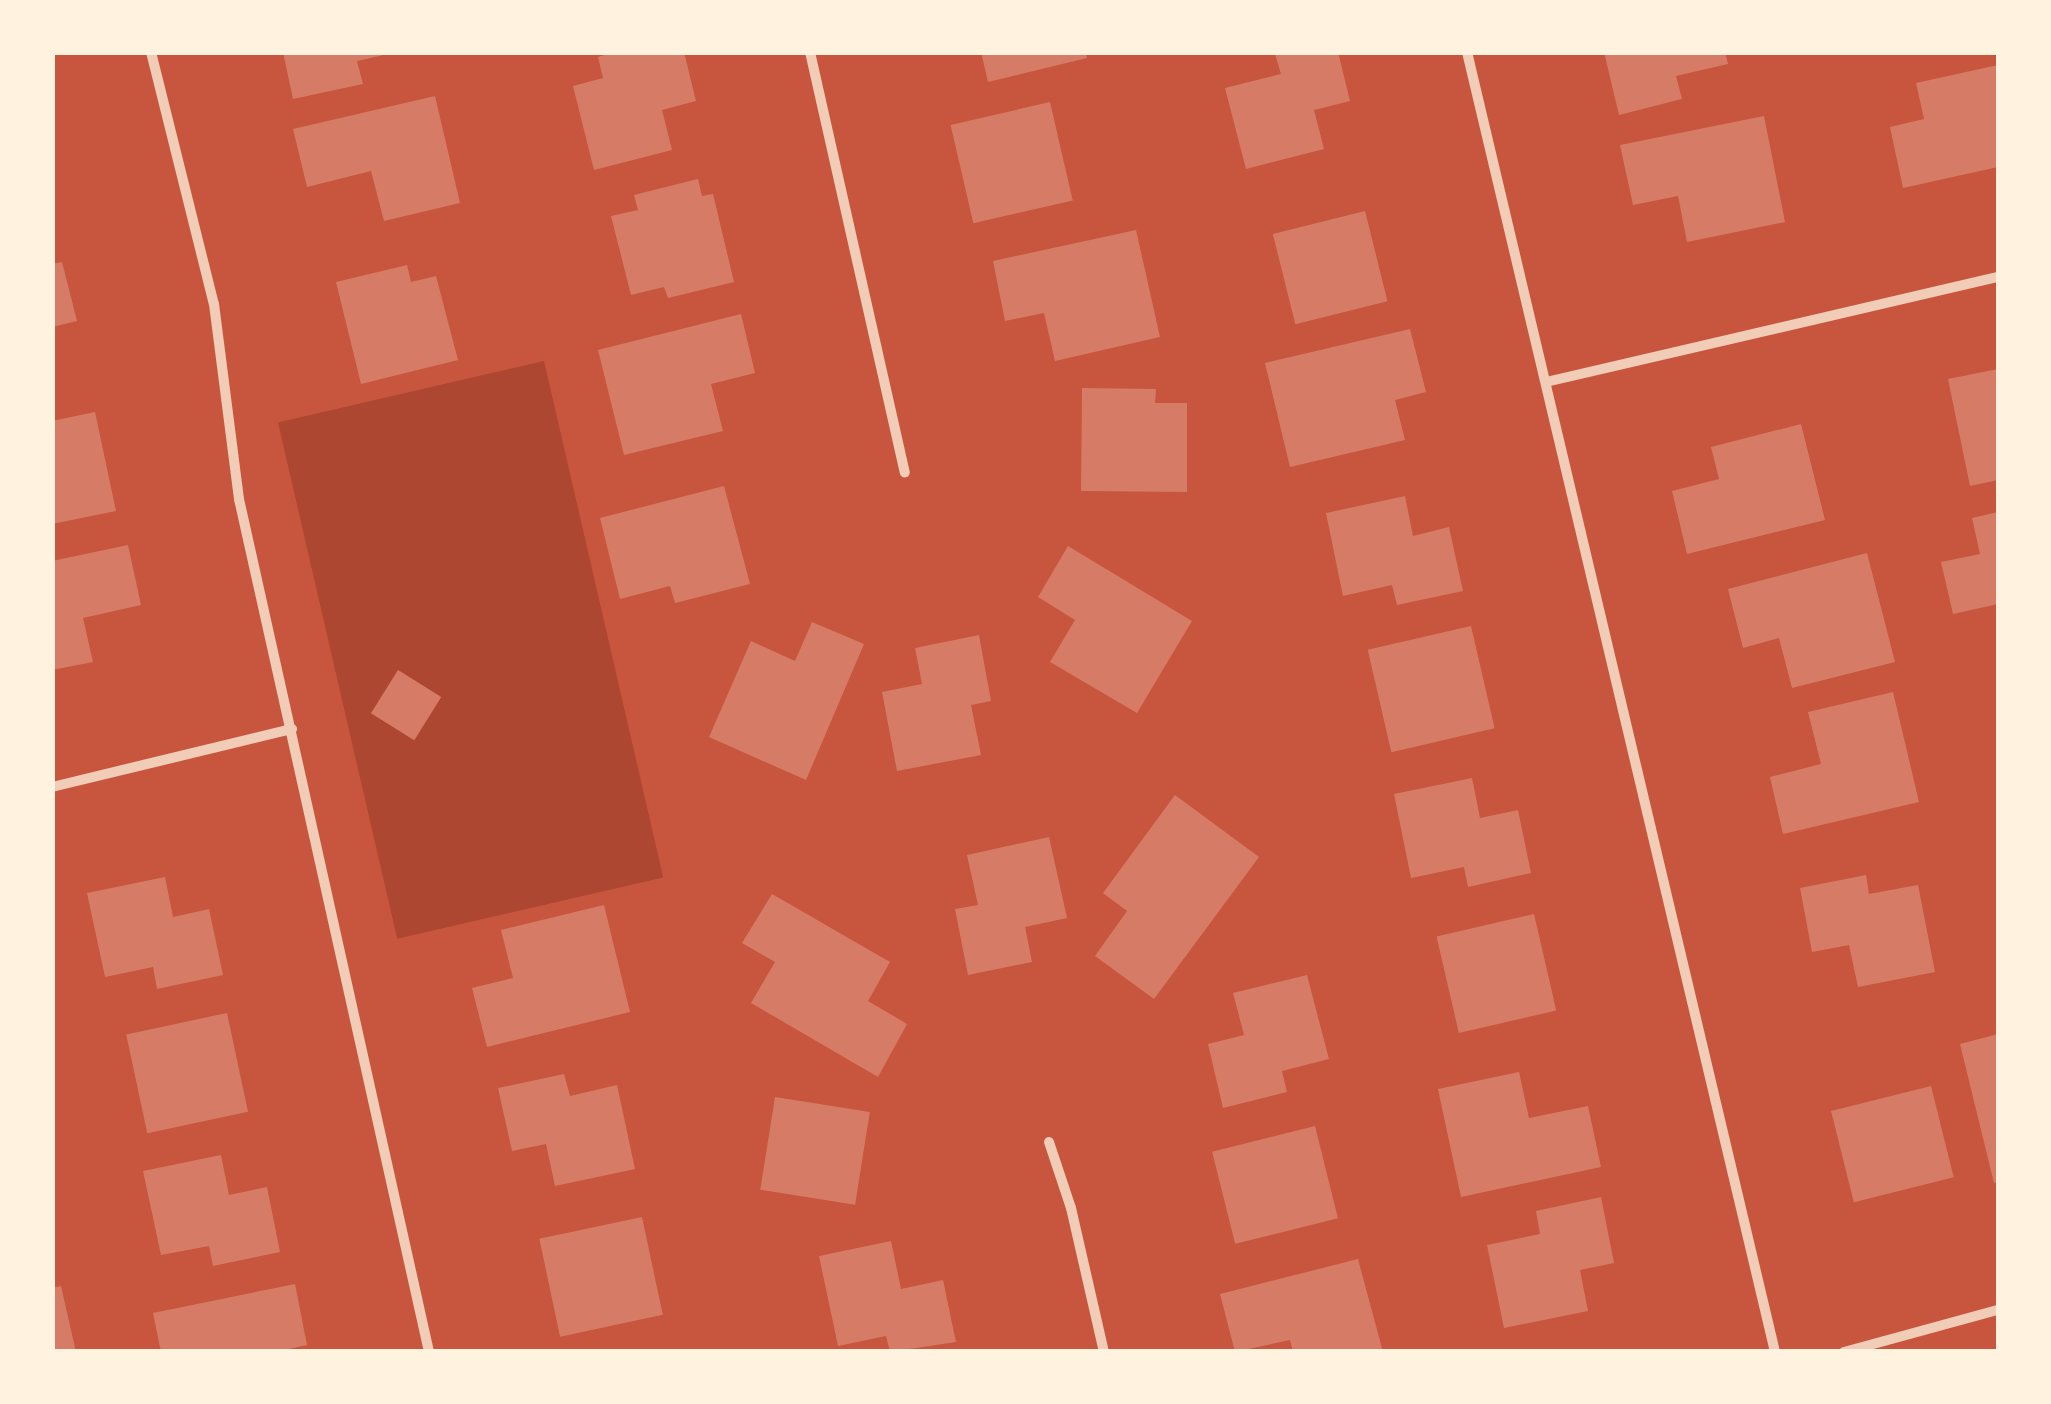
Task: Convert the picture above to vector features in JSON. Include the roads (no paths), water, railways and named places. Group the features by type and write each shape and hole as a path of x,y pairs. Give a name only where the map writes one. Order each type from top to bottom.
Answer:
{"street":[{"path":"151,52 214,304 239,500 430,1352"},
{"path":"810,52 906,472"},
{"path":"1466,52 1774,1352"},
{"path":"1546,382 1998,277"},
{"path":"52,787 292,729"},
{"path":"1049,1142 1070,1208 1104,1352"},
{"path":"1844,1352 1998,1310"}]}
